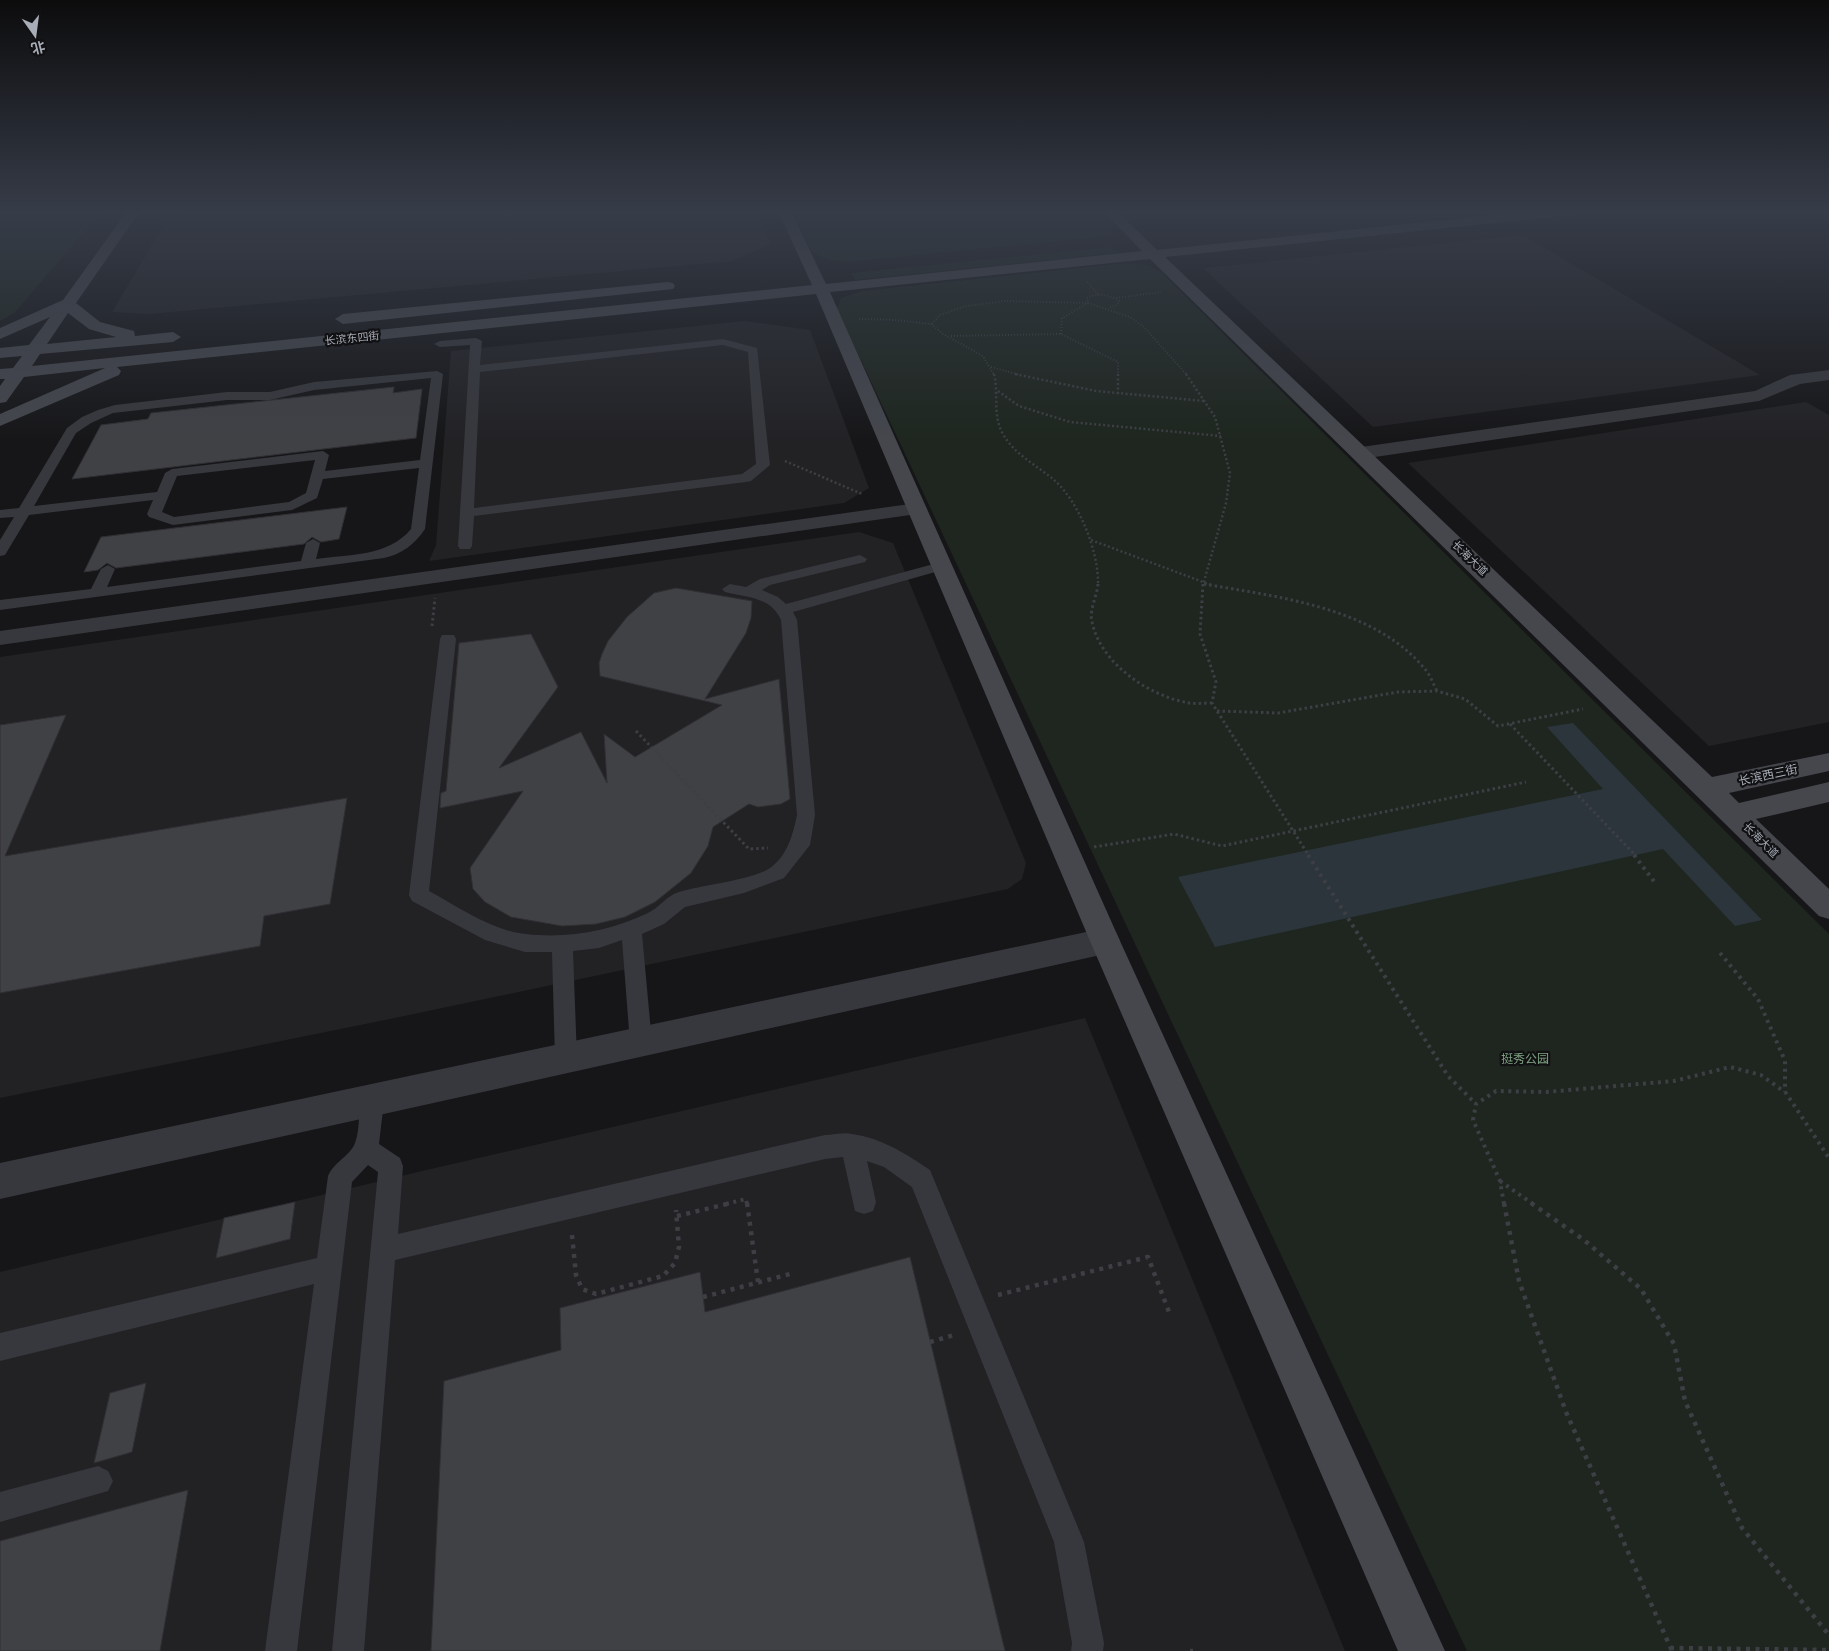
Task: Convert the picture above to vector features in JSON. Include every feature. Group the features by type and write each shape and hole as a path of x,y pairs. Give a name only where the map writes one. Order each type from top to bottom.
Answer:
{"street":[{"path":"0,398 79,288"},
{"name":"长滨东四街","path":"332,320 646,288"},
{"name":"长滨东四街","path":"0,374 442,328 722,288"},
{"path":"820,288 1105,941 1422,1651"},
{"name":"长海大道","path":"1189,289 1361,453 1829,908"},
{"path":"0,334 68,303"},
{"path":"0,353 179,336 123,334 96,326 78,316 68,303"},
{"path":"0,421 24,408 66,390 111,372 160,357"},
{"path":"1361,453 1759,396 1796,379 1829,375"},
{"path":"0,638 917,509"},
{"name":"长滨西三街","path":"1707,788 1829,762"},
{"path":"1734,814 1829,792"},
{"path":"0,1182 1105,941"}],"lane":[{"path":"0,604 18,604 384,554 399,548 410,540 418,529 442,328"},
{"path":"0,552 71,431 82,422 97,414 115,409 226,396 270,396 439,359 476,341 465,546"},
{"path":"466,513 746,478 764,466 753,350 723,342 474,369"},
{"path":"323,455 317,476 312,495 292,506 173,521 154,514 172,473 323,455"},
{"path":"317,476 426,462"},
{"path":"0,514 163,495"},
{"path":"307,564 313,543"},
{"path":"750,591 766,582 860,558"},
{"path":"785,609 941,566"},
{"path":"97,593 108,569"},
{"path":"448,639 418,895 492,934 525,943 562,943 599,939 657,918 678,900 744,885 777,873 800,845 806,815 789,620 785,609 773,600 750,591 730,589"},
{"path":"630,929 641,1043"},
{"path":"562,943 566,1059"},
{"path":"281,1651 340,1176 366,1150 372,1101"},
{"path":"383,1250 825,1147 852,1145 891,1157 921,1179 1069,1542 1088,1643 1087,1651"},
{"path":"852,1145 864,1202"},
{"path":"348,1651 391,1166 366,1150"},
{"path":"0,1347 328,1268"},
{"path":"0,1507 98,1481"}],"path":[{"path":"1093,288 1099,294"},
{"path":"1088,303 1087,298 1099,294 1116,298 1189,289"},
{"path":"1107,308 1119,304 1116,298"},
{"path":"932,324 940,315 966,306 1005,301 1088,303 1107,308 1130,318 1144,327 1189,376 1215,417 1230,473 1226,503 1203,584 1200,634 1216,682 1212,703 1448,1076 1476,1104"},
{"path":"1061,334 1062,318 1088,303"},
{"path":"857,320 873,318 932,324 977,353 991,367 998,391 995,413 1002,434 1019,453 1053,480 1069,497 1091,540 1099,582 1091,619 1096,639 1111,660 1133,678 1160,693 1188,703 1212,703"},
{"path":"948,336 1061,334 1118,362 1118,394"},
{"path":"991,367 1050,384 1118,394 1205,401"},
{"path":"998,391 1019,406 1070,422 1221,436"},
{"path":"764,452 864,494"},
{"path":"1091,540 1203,584 1283,598 1338,612 1380,632 1403,649 1424,668 1437,691"},
{"path":"1216,711 1278,713 1398,692 1437,691 1465,699 1498,726 1583,709"},
{"path":"1510,724 1553,771 1574,789 1643,864 1656,884"},
{"path":"636,731 749,849 800,845"},
{"path":"1066,852 1174,834 1222,846 1526,782"},
{"path":"1720,953 1758,1000 1785,1061 1786,1093"},
{"path":"1829,1158 1786,1093 1761,1075 1730,1067 1674,1081 1546,1092 1496,1091 1476,1104 1473,1120 1500,1181 1520,1281 1566,1412 1671,1649 1829,1650"},
{"path":"1500,1181 1584,1240 1641,1289 1674,1344 1685,1401 1742,1528 1829,1635"},
{"path":"569,1207 576,1276 582,1289 596,1294 663,1276 675,1263 680,1247 674,1182"},
{"path":"676,1216 746,1199 758,1282"},
{"path":"971,1302 1148,1257 1169,1312"},
{"path":"703,1297 794,1273"}],"shaded area":[{"path":"126,288 434,288 149,314 112,312"},
{"path":"1224,288 1613,288 1760,375 1373,427"},
{"path":"745,321 810,330 869,488 844,503 429,561 436,545 451,351"},
{"path":"1806,402 1829,415 1829,722 1709,746 1408,463"},
{"path":"859,532 893,543 1026,863 1022,879 1008,889 385,1020 0,1098 0,657"},
{"path":"1573,723 1762,920 1735,926 1663,849 1215,947 1178,877 1603,789 1547,727"},
{"path":"1085,1018 1345,1651 0,1651 0,1272 422,1171"}],"green space":[{"path":"0,288 36,288 15,312 0,321"},
{"name":"挺秀公园","path":"890,288 1177,288 1829,934 1829,1651 1467,1651 837,309 841,298 862,291"}],"building":[{"path":"394,387 393,393 422,389 416,438 72,479 101,425 148,419 151,413"},
{"path":"347,507 339,539 321,542 312,537 304,544 116,568 107,563 98,570 84,572 101,537"},
{"path":"676,588 752,601 751,618 746,633 705,699 779,679 790,799 781,804 758,807 749,804 713,827 708,846 691,873 655,902 625,917 596,924 562,926 511,917 485,902 473,889 470,868 523,791 440,808 441,793 446,791 459,643 531,634 558,687 499,768 581,732 607,783 604,734 635,757 722,705 600,676 599,663 602,654 608,641 627,617 654,593"},
{"path":"66,715 5,856 347,798 330,904 264,916 260,946 0,993 0,725"},
{"path":"295,1202 290,1239 216,1258 224,1218"},
{"path":"910,1257 1005,1651 431,1651 444,1381 561,1350 560,1308 700,1272 705,1312"},
{"path":"146,1383 132,1452 94,1463 110,1393"},
{"path":"188,1490 160,1651 0,1651 0,1541"}]}
